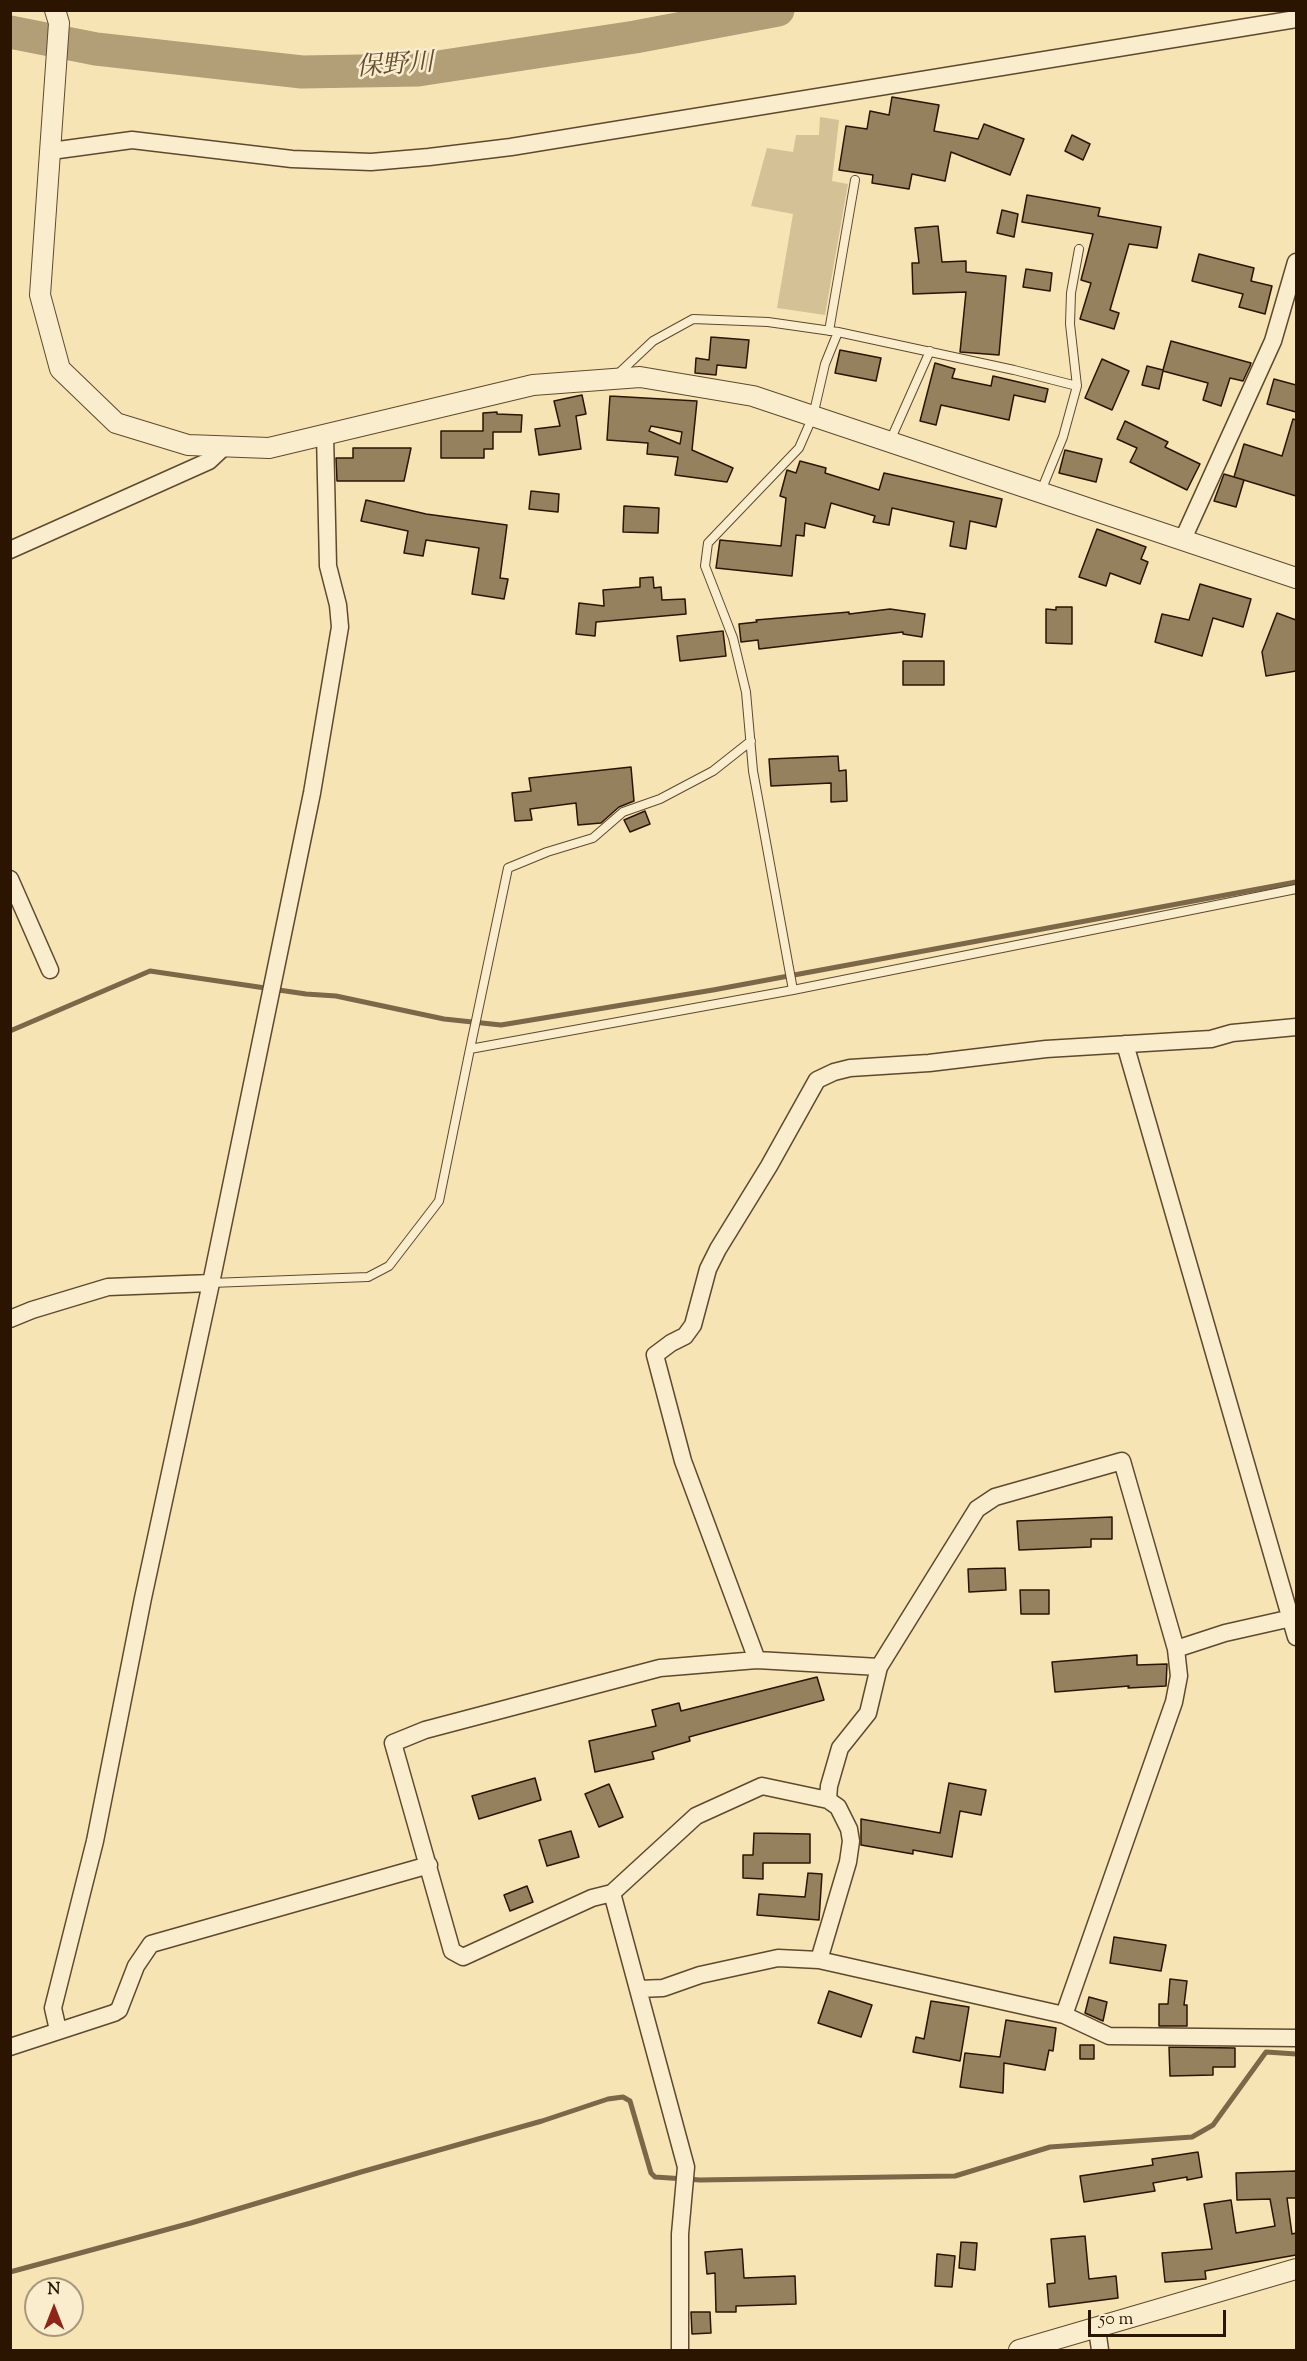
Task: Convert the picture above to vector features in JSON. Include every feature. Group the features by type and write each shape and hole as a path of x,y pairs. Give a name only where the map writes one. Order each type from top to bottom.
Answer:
{"street":[{"path":"55,10 58,23 40,295 60,369 116,423 188,445 269,448 533,385 640,377 753,396 1296,578"},
{"path":"51,151 132,140 292,159 371,162 429,157 534,143 1296,19"},
{"path":"1183,539 1291,304 1296,262"},
{"path":"58,2030 53,2008 95,1841 146,1586 211,1283 312,793 340,627 338,605 328,566 325,434"},
{"path":"10,550 209,461 225,446"},
{"path":"10,879 50,970"},
{"path":"757,1660 683,1461 655,1355 685,1336 693,1325 708,1269 718,1249 769,1166 807,1095 818,1080 834,1072 850,1068 929,1063 1046,1049 1211,1039 1232,1033 1296,1027"},
{"path":"1125,1044 1293,1618 1296,1637"},
{"path":"10,1319 108,1287 211,1283"},
{"path":"828,1800 829,1786 840,1748 868,1713 879,1667 977,1509 995,1497 1122,1461 1176,1649 1179,1676 1174,1702 1083,1954 1064,2015"},
{"path":"1176,1649 1225,1633 1293,1618"},
{"path":"819,1960 848,1862 851,1841 843,1815 838,1807 828,1800 762,1786 696,1816 612,1893 592,1898 463,1957 452,1952 393,1743 425,1730 660,1668 757,1660 879,1667"},
{"path":"10,2048 119,2010 136,1966 152,1944 429,1865"},
{"path":"612,1893 686,2167 680,2234 680,2350"},
{"path":"639,1989 663,1988 700,1975 778,1958 819,1960 1064,2015 1109,2036 1296,2038"},
{"path":"1019,2350 1296,2269"},
{"path":"1097,2329 1100,2350"}],"lane":[{"path":"828,331 855,180"},
{"path":"1041,492 1063,437 1077,386 1070,324 1071,292 1079,249"},
{"path":"614,379 653,341 693,319 768,322 838,332 1077,386"},
{"path":"794,990 753,771 746,692 733,638 705,566 708,543 799,448 813,416 825,364 838,332"},
{"path":"890,441 930,351"},
{"path":"211,1283 368,1277 388,1266 439,1201 508,868 547,852 593,838 623,812 660,799 713,771 751,741"},
{"path":"470,1049 794,990 1296,889"}],"shaded area":[{"path":"820,117 839,120 832,181 848,184 825,315 777,308 793,214 751,206 767,148 793,152 796,135 819,135"}],"building":[{"path":"892,97 939,105 934,131 978,139 984,124 1024,139 1010,175 951,152 945,181 912,174 909,189 872,183 873,175 839,170 846,126 867,129 870,111 889,115"},
{"path":"1072,135 1090,144 1083,160 1065,151"},
{"path":"1027,195 1100,208 1098,216 1161,227 1157,248 1129,244 1110,310 1119,313 1114,329 1080,319 1091,283 1081,280 1093,234 1022,222"},
{"path":"1002,210 1018,214 1014,237 997,233"},
{"path":"938,226 942,262 966,261 966,272 1006,276 999,355 960,352 966,292 913,294 912,263 919,263 915,228"},
{"path":"1199,254 1254,268 1251,281 1272,286 1265,314 1239,307 1243,294 1192,281"},
{"path":"1026,269 1052,273 1050,291 1023,287"},
{"path":"711,337 749,340 746,368 717,365 716,375 695,373 696,358 709,360"},
{"path":"1171,341 1251,363 1243,381 1230,378 1221,406 1203,400 1208,383 1163,371 1159,389 1142,385 1147,366 1163,370"},
{"path":"840,350 881,358 876,381 835,373"},
{"path":"1102,359 1129,371 1112,410 1085,398"},
{"path":"935,363 955,369 952,378 991,386 993,376 1048,389 1045,402 1014,395 1009,420 941,405 936,425 920,421"},
{"path":"1274,379 1296,385 1296,412 1267,404"},
{"path":"582,395 586,414 576,416 581,449 539,455 535,429 560,426 554,401"},
{"path":"610,396 697,401 692,450 733,468 727,482 675,475 678,457 647,454 648,443 607,440","holes":["651,426 682,432 680,444 649,431"]},
{"path":"497,412 497,414 522,415 521,432 493,432 493,449 484,449 484,458 441,458 441,431 483,431 483,413"},
{"path":"1293,419 1296,420 1296,496 1234,477 1244,444 1282,456"},
{"path":"1125,421 1168,442 1165,447 1200,464 1187,490 1130,462 1137,448 1117,439"},
{"path":"353,448 411,448 404,481 337,481 336,458 353,458"},
{"path":"1065,450 1102,459 1096,482 1059,473"},
{"path":"800,461 826,468 825,473 879,490 884,473 1002,499 996,527 970,521 966,549 950,546 954,522 892,508 889,525 873,522 875,516 831,503 825,528 805,523 804,536 796,535 792,576 716,568 720,540 781,546 786,498 780,496 787,470 796,473"},
{"path":"1224,474 1244,480 1236,507 1214,501"},
{"path":"531,491 559,494 558,512 529,509"},
{"path":"366,500 426,514 507,525 500,578 508,579 504,599 472,594 479,548 426,540 423,556 404,553 408,531 361,521"},
{"path":"624,506 659,508 658,533 623,532"},
{"path":"1097,529 1146,547 1141,559 1148,562 1140,584 1110,573 1106,586 1079,577"},
{"path":"653,577 654,588 661,587 662,600 685,599 686,614 596,622 595,636 576,634 579,603 604,606 603,590 640,587 640,578"},
{"path":"1200,584 1251,599 1243,627 1213,618 1202,656 1155,642 1162,614 1189,620"},
{"path":"1056,607 1072,607 1072,644 1046,643 1046,609 1056,610"},
{"path":"890,609 925,614 922,637 903,634 903,632 759,649 758,640 741,642 739,624 757,622 756,620"},
{"path":"1277,613 1296,620 1296,671 1266,676 1262,652"},
{"path":"723,631 726,656 680,661 677,636"},
{"path":"903,661 944,661 944,685 903,685"},
{"path":"838,756 839,771 846,770 847,801 831,802 831,783 771,786 769,759"},
{"path":"631,767 634,801 619,807 601,823 578,825 576,803 530,809 532,820 515,821 512,793 531,791 529,778"},
{"path":"645,811 650,824 630,832 624,820"},
{"path":"1112,1517 1112,1539 1091,1539 1091,1547 1019,1550 1017,1521"},
{"path":"1005,1568 1006,1590 969,1592 968,1569"},
{"path":"1020,1590 1049,1590 1049,1614 1021,1614"},
{"path":"1137,1655 1137,1665 1167,1664 1166,1686 1128,1688 1129,1686 1055,1692 1052,1662"},
{"path":"817,1677 824,1700 689,1737 690,1741 652,1752 654,1759 595,1772 589,1741 656,1726 652,1710 679,1703 681,1711"},
{"path":"535,1778 541,1800 479,1819 472,1796"},
{"path":"949,1783 986,1790 981,1815 960,1811 952,1857 913,1850 913,1854 861,1845 861,1819 940,1833"},
{"path":"609,1784 623,1817 599,1827 585,1794"},
{"path":"571,1831 579,1857 547,1866 539,1840"},
{"path":"754,1833 810,1834 810,1863 763,1863 763,1879 743,1878 743,1855 753,1855"},
{"path":"808,1873 822,1874 819,1920 757,1915 759,1894 805,1897"},
{"path":"527,1886 533,1902 510,1911 504,1895"},
{"path":"1114,1937 1166,1945 1161,1971 1110,1963"},
{"path":"1170,1979 1187,1981 1184,2005 1187,2005 1187,2026 1159,2026 1159,2004 1168,2004"},
{"path":"829,1991 872,2005 861,2037 818,2023"},
{"path":"1089,1997 1107,2002 1103,2021 1085,2013"},
{"path":"931,2001 969,2007 960,2061 913,2052 916,2037 924,2039"},
{"path":"1006,2020 1056,2028 1053,2051 1049,2050 1045,2070 1004,2063 1003,2093 960,2087 965,2053 1000,2057"},
{"path":"1080,2045 1094,2045 1094,2059 1080,2059"},
{"path":"1169,2047 1235,2048 1235,2067 1213,2067 1213,2075 1170,2076"},
{"path":"1198,2152 1202,2177 1187,2180 1187,2177 1153,2183 1155,2191 1084,2202 1080,2176 1153,2165 1152,2159"},
{"path":"1296,2171 1296,2198 1287,2198 1292,2234 1296,2233 1296,2255 1205,2271 1206,2279 1165,2282 1162,2253 1212,2249 1204,2204 1231,2200 1236,2233 1275,2226 1270,2199 1237,2200 1236,2173"},
{"path":"1085,2236 1089,2279 1116,2276 1118,2298 1049,2307 1047,2284 1055,2283 1051,2239"},
{"path":"961,2242 977,2243 975,2270 959,2268"},
{"path":"742,2249 744,2278 795,2276 796,2304 736,2306 736,2312 716,2312 715,2273 707,2274 705,2252"},
{"path":"937,2254 955,2256 952,2287 935,2286"},
{"path":"691,2312 710,2312 711,2333 692,2334"}],"waterway":[{"name":"保野川","path":"10,32 96,49 302,72 418,70 635,37 778,10"},
{"path":"10,1031 150,971 306,994 336,996 444,1019 501,1025 713,990 1296,882"},
{"path":"10,2272 191,2223 542,2121 608,2099 623,2097 630,2101 651,2173 655,2177 700,2180 955,2176 1050,2147 1192,2137 1213,2125 1266,2052 1296,2054"}]}
